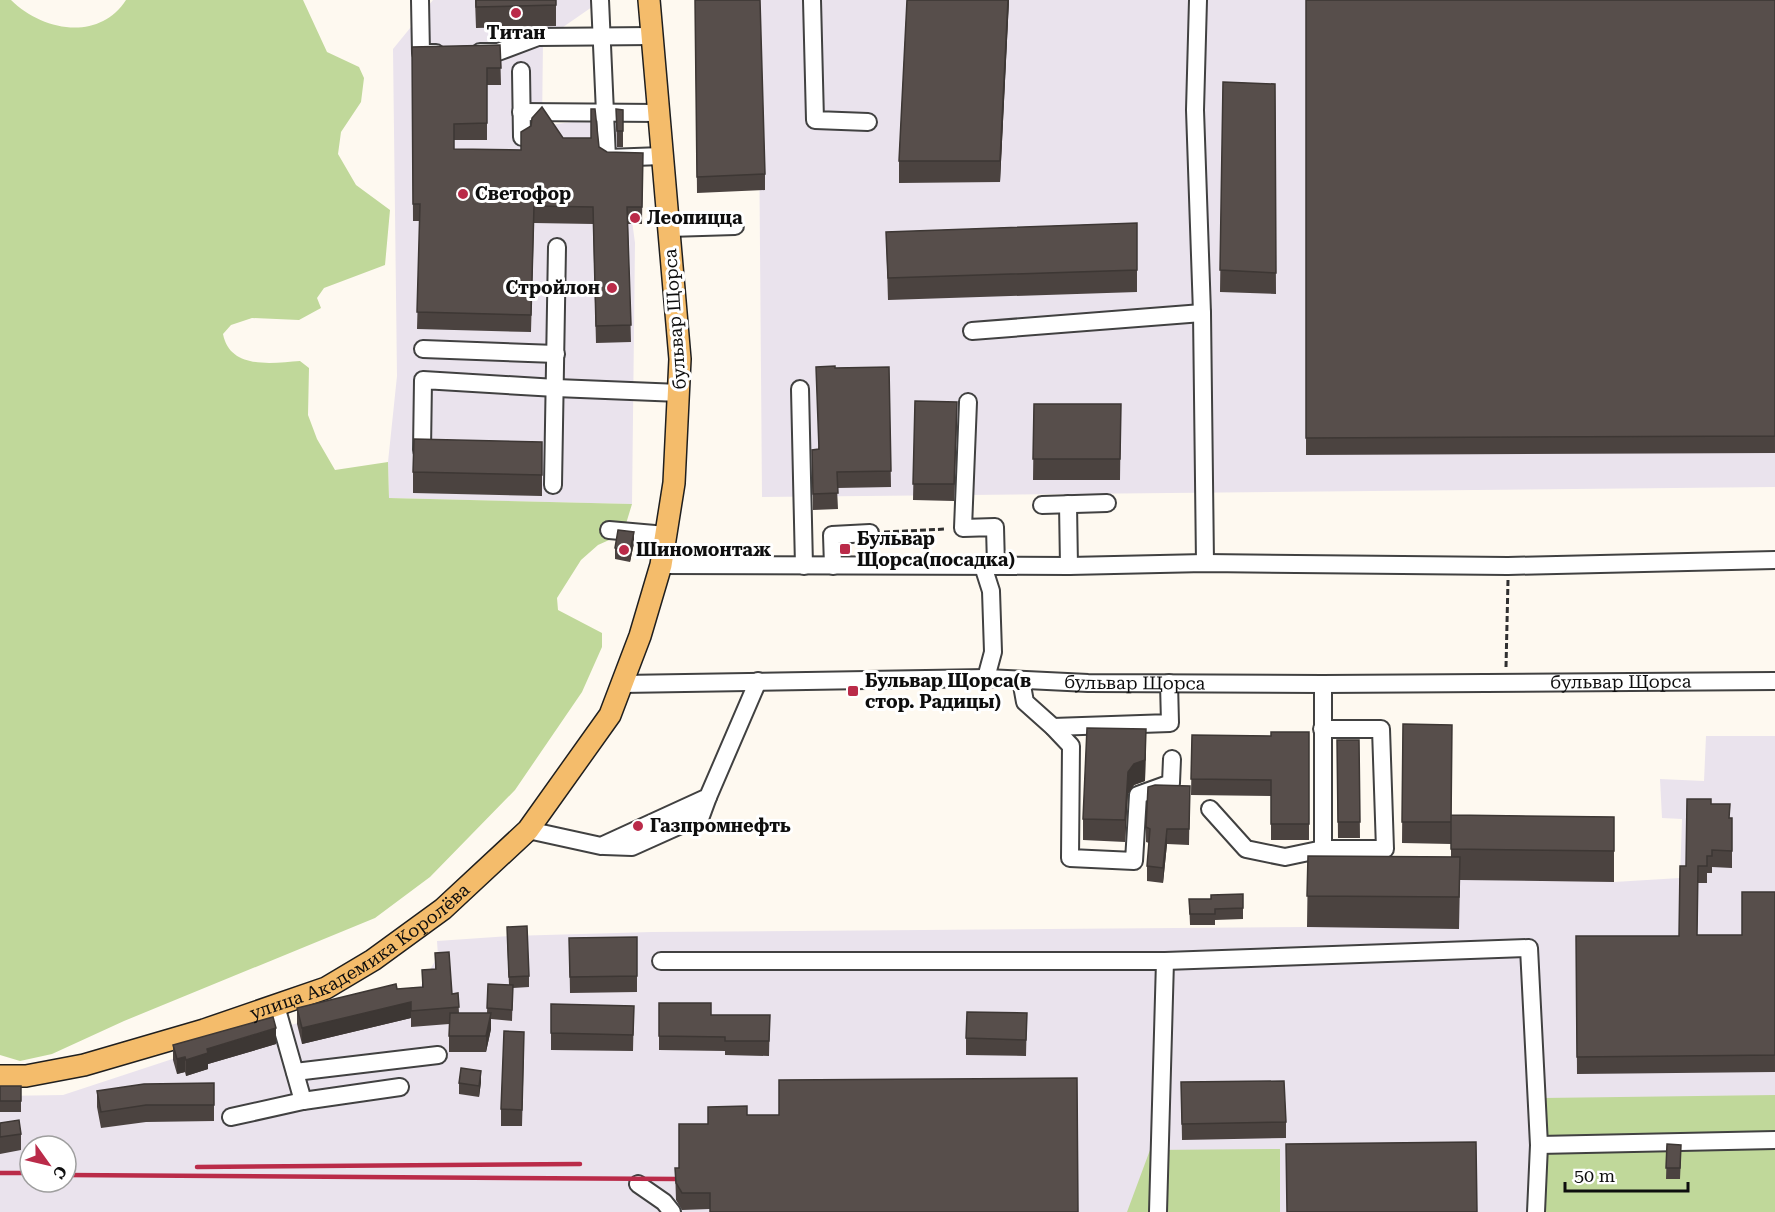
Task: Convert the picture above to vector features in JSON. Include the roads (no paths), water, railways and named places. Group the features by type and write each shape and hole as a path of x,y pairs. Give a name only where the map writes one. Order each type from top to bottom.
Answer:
{"main road":[{"name":"бульвар Щорса","path":"622,684 640,636 661,566 674,483 680,393 680,358 649,0"},
{"name":"улица Академика Королёва","path":"0,1076 26,1076 84,1065 276,1006 326,988 373,960 443,909 528,830 610,715 622,684"}],"street":[{"path":"420,0 421,53 498,52 538,37 652,36"},
{"path":"600,0 607,158 662,156"},
{"path":"812,0 815,120 868,122"},
{"path":"1198,0 1195,110 1202,313 1205,562"},
{"path":"521,70 522,137"},
{"path":"521,112 658,113"},
{"path":"669,228 735,226"},
{"path":"553,485 557,247"},
{"path":"972,331 1202,313"},
{"path":"423,349 556,354"},
{"path":"422,450 423,380 680,393"},
{"path":"800,389 804,566"},
{"path":"968,402 963,528 994,528 989,566 993,652 987,678"},
{"path":"1042,505 1107,503"},
{"path":"1068,504 1069,566"},
{"path":"609,530 666,535"},
{"path":"833,566 832,535 870,533"},
{"path":"661,566 1069,566 1205,562 1508,566 1775,560"},
{"name":"бульвар Щорса","path":"622,684 987,678 1323,684 1775,681"},
{"path":"1021,680 1024,702 1071,746 1070,858 1134,861 1138,795 1171,783 1172,759"},
{"path":"528,830 601,846 708,797 758,681"},
{"path":"1053,727 1170,723 1169,683"},
{"path":"1323,684 1323,849"},
{"path":"1210,810 1246,849 1285,857 1323,849 1385,849 1381,729 1322,729"},
{"path":"661,961 1165,961 1529,948 1539,1145 1536,1212"},
{"path":"1158,1212 1165,961"},
{"path":"276,1006 303,1101"},
{"path":"295,1072 438,1055"},
{"path":"231,1117 303,1101 400,1087"},
{"path":"1539,1145 1775,1140"},
{"path":"638,1184 664,1202 672,1212"}],"railway":[{"path":"197,1167 580,1164"},
{"path":"0,1173 18,1173"},
{"path":"78,1175 679,1179"}],"place":[{"name":"Титан","path":"516,13"},
{"name":"Светофор","path":"463,194"},
{"name":"Леопицца","path":"635,218"},
{"name":"Стройлон","path":"612,288"},
{"name":"Бульвар Щорса(посадка)","path":"845,549"},
{"name":"Шиномонтаж","path":"624,550"},
{"name":"Бульвар Щорса(в стор. Радицы)","path":"853,691"},
{"name":"Газпромнефть","path":"638,826"}]}
